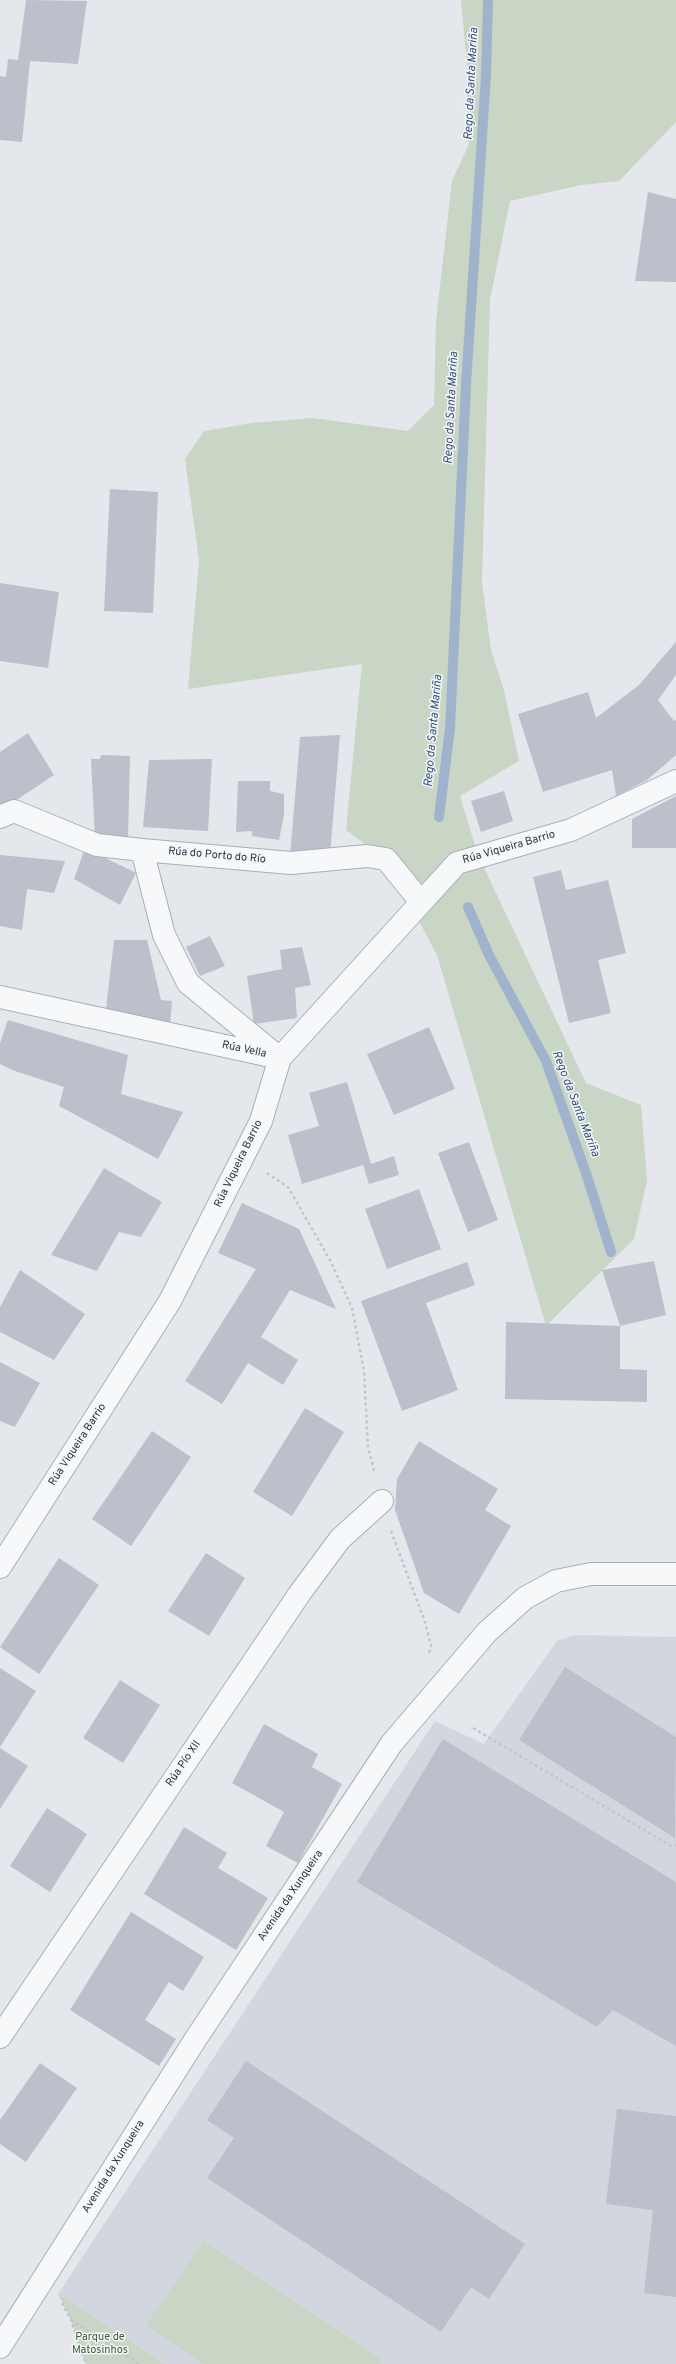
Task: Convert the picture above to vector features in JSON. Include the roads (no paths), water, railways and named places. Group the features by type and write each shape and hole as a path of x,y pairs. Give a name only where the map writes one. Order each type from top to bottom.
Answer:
{"street":[{"name":"Rúa Viqueira Barrio","path":"0,1567 170,1301 261,1121 280,1058 457,863 571,830 676,781"},
{"name":"Rúa do Porto do Río","path":"0,817 14,811 97,845 142,850 291,862 367,856 386,859 422,902"},
{"name":"Rúa Vella","path":"142,850 164,935 188,983 280,1058"},
{"name":"Rúa Vella","path":"0,997 280,1058"},
{"name":"Rúa Pío XII","path":"0,2038 300,1593 340,1538 382,1501"},
{"name":"Avenida da Xunqueira","path":"0,2347 195,2040 392,1743 487,1632 524,1598 556,1581 591,1574 676,1574"}],"waterway":[{"name":"Rego da Santa Mariña","path":"439,817 450,728 466,385 486,75 488,0"},
{"name":"Rego da Santa Mariña","path":"468,907 489,955 546,1061 586,1173 611,1252"}],"park label":[{"name":"Parque de Matosinhos","path":"100,2344"}]}
